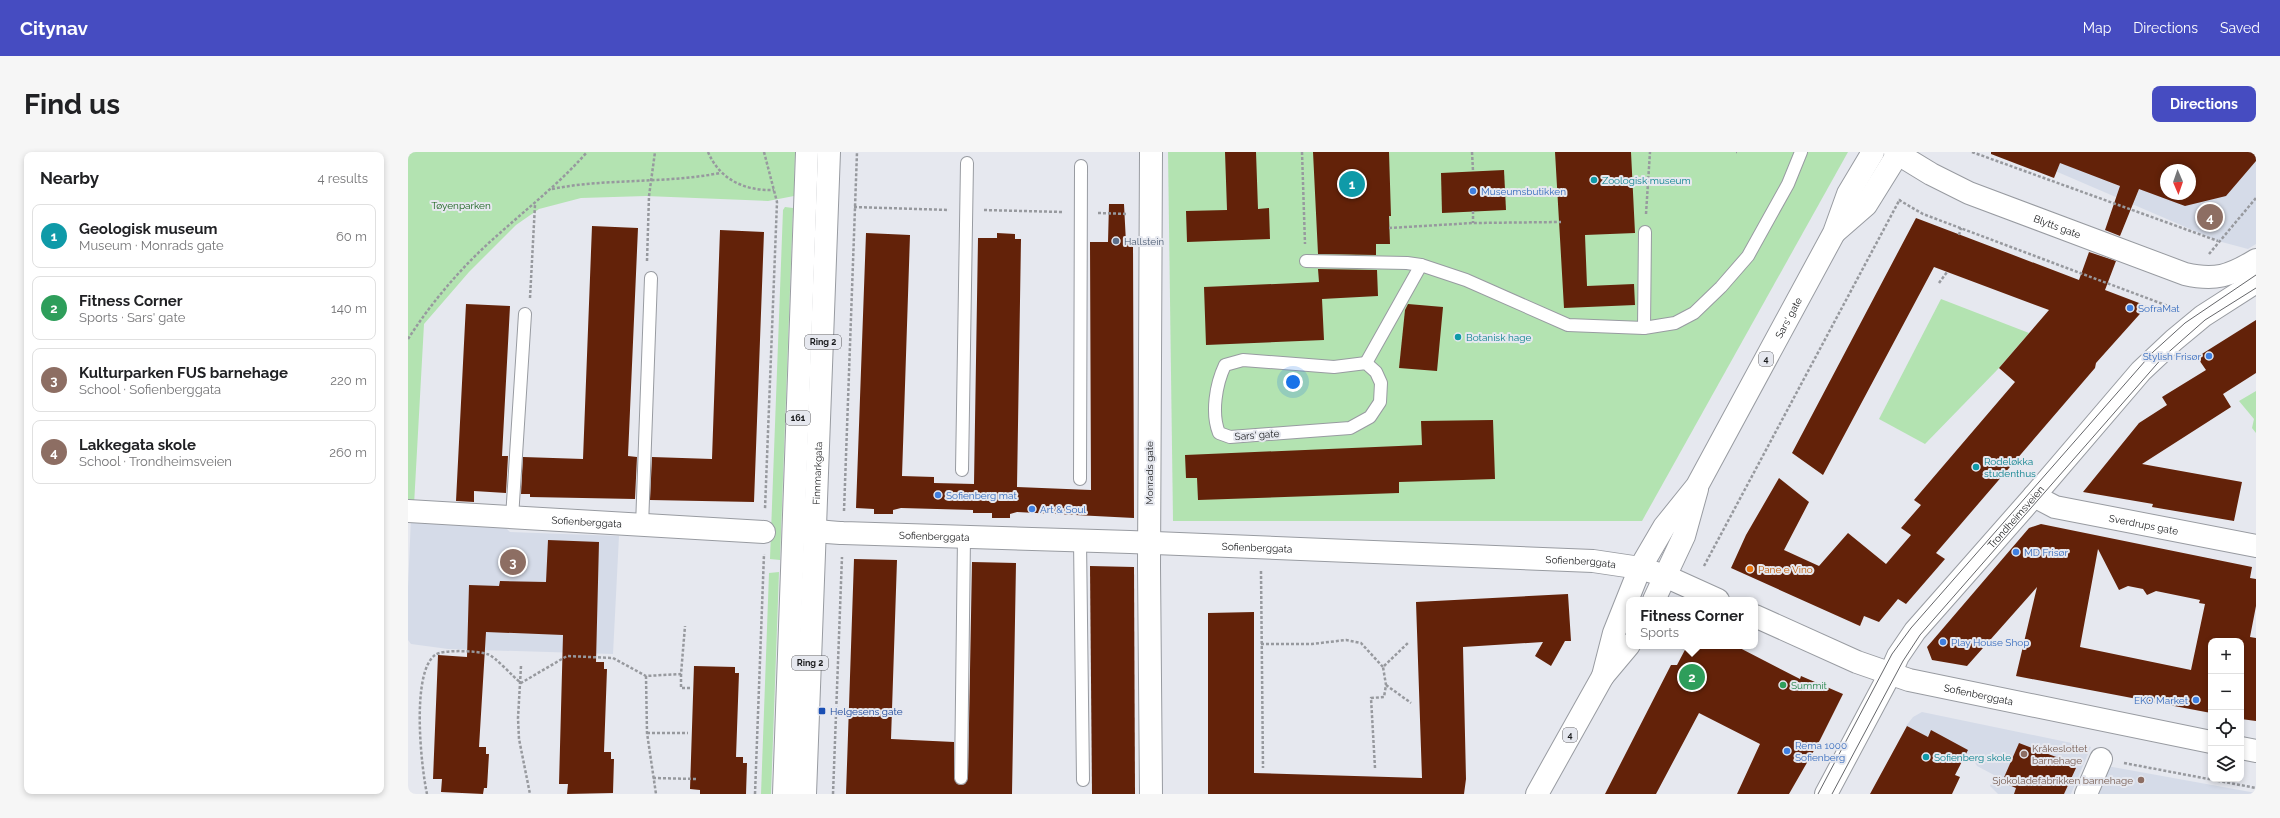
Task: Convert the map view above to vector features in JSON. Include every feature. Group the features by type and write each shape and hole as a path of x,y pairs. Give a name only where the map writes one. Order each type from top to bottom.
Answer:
{"street":[{"name":"161","path":"794,518 807,152"},
{"name":"Finnmarkgata","path":"805,794 816,532 829,152"},
{"name":"Monrads gate","path":"1151,152 1149,544 1151,794"},
{"name":"Sars' gate","path":"1628,597 1640,568 1664,527 1697,486 1834,233 1848,194 1868,153"},
{"name":"Sars' gate","path":"1834,233 1866,206 1898,153"},
{"name":"Blytts gate","path":"1898,153 1931,174 1969,193 2185,274 2212,278 2227,276 2256,260"},
{"name":"Trondheimsveien","path":"1826,794 1890,674 1898,656 1915,631 2034,496 2141,371 2169,344 2203,316 2256,282"},
{"name":"Sars' gate","path":"1655,597 1684,536 1697,486"},
{"name":"Sverdrups gate","path":"2034,496 2055,507 2256,546"},
{"name":"Sofienberggata","path":"408,511 764,532"},
{"name":"Sofienberggata","path":"794,518 805,527 816,532 1080,540 1593,561 1640,568 1665,576 1711,597"},
{"name":"Ring 2","path":"784,794 794,518"},
{"name":"Sars' gate","path":"1603,676 1614,633 1626,603"},
{"name":"Sofienberggata","path":"1758,617 1857,662 1890,674 1925,684 2000,697 2208,741"},
{"name":"Sars' gate","path":"1537,794 1603,676 1626,649"},
{"path":"2244,749 2256,751"},
{"path":"2086,794 2101,759"}],"lane":[{"path":"1306,261 1407,263 1421,266 1466,280 1568,325 1644,328 1675,323 1694,313 1721,287 1748,256 1769,221 1788,184 1801,152"},
{"path":"962,470 967,163"},
{"path":"1080,479 1081,166"},
{"path":"1644,328 1645,232"},
{"path":"1366,363 1421,266"},
{"path":"642,526 651,278"},
{"path":"512,518 525,314"},
{"name":"Sars' gate","path":"1243,360 1334,367 1366,363 1376,372 1381,383 1380,402 1370,417 1350,428 1230,437 1219,433 1215,422 1218,379 1225,365 1243,360"},
{"path":"961,778 964,537"},
{"path":"1080,540 1083,780"}],"path":[{"path":"408,338 421,318 471,260 552,189 587,152"},
{"path":"651,278 646,276 651,181 655,152"},
{"path":"708,152 720,173 735,183 760,191 774,190"},
{"path":"755,794 778,202 764,152"},
{"path":"844,516 857,152"},
{"path":"1302,152 1306,261"},
{"path":"1472,152 1472,171"},
{"path":"1645,232 1650,152"},
{"path":"1972,152 2218,241"},
{"path":"552,189 602,181 651,181 720,173"},
{"path":"1704,566 1903,193"},
{"path":"2206,258 2218,241 2256,198"},
{"path":"1899,200 1923,214 2153,298 2180,310"},
{"path":"525,314 529,307 535,204"},
{"path":"854,207 1151,215"},
{"path":"1473,211 1473,223"},
{"path":"1389,228 1473,223 1561,222"},
{"path":"1959,235 1961,228"},
{"path":"1939,283 1947,272"},
{"path":"833,794 842,555"},
{"path":"1261,571 1263,768"},
{"path":"685,626 681,688 690,688"},
{"path":"1261,644 1312,644 1346,640 1361,643 1383,667 1386,685 1384,696 1371,698 1375,768"},
{"path":"1383,667 1409,642"},
{"path":"427,794 420,750 422,676 435,655 445,651 487,654 521,683"},
{"path":"521,683 567,656 613,658 646,676 681,674"},
{"path":"521,666 518,718 519,739 530,794"},
{"path":"646,676 647,733 656,794"},
{"path":"1386,685 1410,703"},
{"path":"647,733 688,733"},
{"path":"829,756 835,756"},
{"path":"2101,759 2256,788"},
{"path":"653,778 697,779"}],"shaded area":[{"path":"2011,152 2256,152 2256,244 2248,249 2218,241"},
{"path":"411,518 503,525 510,532 619,536 613,654 448,649 411,644 408,640 408,587"},
{"name":"Kråkeslottet barnehage","path":"1922,712 2091,747 2071,794 1998,794 1990,786 1994,775 1977,766 1974,761 1942,745 1945,739 1930,732 1927,737 1906,726 1913,717"},
{"name":"Sjokoladefabrikken barnehage","path":"2107,766 2256,793 2256,794 2094,794"}],"green space":[{"name":"Tøyenparken","path":"408,152 795,152 794,196 768,201 646,196 581,198 539,209 516,225 469,272 424,324 414,505 408,511"},
{"name":"Botanisk hage","path":"1168,152 1848,152 1642,521 1173,521"},
{"path":"785,207 793,208 780,560 770,559 783,210"},
{"path":"1941,299 2029,333 1999,368 1925,444 1879,419"},
{"path":"2256,391 2256,433 2252,428 2254,419 2239,401"},
{"path":"779,572 771,794 761,794 769,573"}],"building":[{"path":"1225,152 1256,152 1258,209 1269,208 1270,239 1187,242 1186,211 1227,210"},
{"path":"1313,152 1389,152 1391,216 1389,216 1390,244 1376,244 1376,255 1318,254"},
{"name":"Zoologisk museum","path":"1555,152 1631,152 1635,233 1585,235 1587,286 1634,284 1635,305 1564,308"},
{"path":"1991,152 2256,152 2256,161 2226,196 2185,206 2169,200 2196,200 2196,164 2160,164 2160,197 2139,189 2120,236 2105,230 2120,186 2060,163 2054,178 1991,154"},
{"name":"Museumsbutikken","path":"1504,170 1506,210 1442,213 1441,173"},
{"path":"1109,204 1124,204 1126,243 1133,243 1134,518 1017,512 1010,514 1010,518 992,518 992,513 973,513 973,510 901,508 893,510 893,514 874,514 874,509 856,508 866,233 910,235 902,476 934,477 934,483 974,484 978,238 997,238 997,233 1015,234 1015,239 1021,239 1017,487 1091,490 1090,242 1108,242"},
{"path":"1916,218 2079,280 2089,252 2116,261 2105,290 2147,306 2096,363 2095,368 1936,553 1945,559 1906,604 1898,599 1879,622 1864,616 1860,626 1731,568 1746,535 1779,478 1809,502 1784,550 1819,566 1848,533 1886,564 1911,535 1901,528 1921,505 1914,500 2015,382 1999,368 2049,310 1934,267 1823,475 1792,453"},
{"path":"592,226 638,228 628,456 637,457 635,499 530,497 530,494 521,494 523,457 583,459"},
{"path":"720,230 764,232 754,502 650,500 652,457 712,459"},
{"path":"1318,269 1377,270 1378,296 1322,299 1324,340 1206,345 1204,287 1319,282"},
{"path":"466,304 510,306 502,456 508,456 506,493 474,491 474,502 456,501"},
{"path":"1408,304 1443,307 1437,371 1399,368 1405,310"},
{"path":"2256,320 2256,373 2223,394 2231,407 2142,464 2242,482 2234,521 2152,507 2153,504 2083,492 2139,423 2167,405 2162,397 2206,370 2197,357"},
{"path":"1493,420 1495,479 1399,482 1399,493 1198,500 1197,478 1186,478 1185,455 1422,445 1421,421"},
{"path":"2041,524 2252,567 2250,578 2256,579 2256,606 2250,637 2256,638 2256,721 2244,719 2244,638 2208,638 2208,712 2016,676 2037,587 1967,666 1932,660 1927,647 2029,528","holes":["2098,549 2119,590 2128,586 2143,589 2147,595 2156,591 2200,600 2199,603 2205,604 2191,670 2080,647"]},
{"path":"548,540 599,542 596,662 604,662 604,669 607,669 604,752 611,752 611,759 614,759 613,793 567,794 568,784 559,784 563,635 486,632 479,747 486,747 486,754 489,754 487,788 484,788 483,794 441,792 442,779 433,779 438,655 467,657 469,585 499,586 500,581 546,582"},
{"path":"854,559 897,560 891,739 954,742 954,778 957,784 961,785 965,784 968,778 972,562 1016,563 1012,794 846,794"},
{"path":"1090,566 1134,567 1135,794 1092,794"},
{"path":"1568,594 1571,641 1565,641 1551,666 1535,656 1543,642 1463,647 1466,779 1464,794 1208,794 1208,613 1254,612 1254,773 1422,778 1416,602"},
{"path":"1685,649 1742,649 1800,679 1801,676 1843,694 1820,740 1789,794 1737,794 1760,744 1699,713 1656,794 1605,794 1671,665 1677,665"},
{"path":"694,666 735,667 735,673 739,673 736,757 743,757 743,763 747,763 746,794 700,794 700,790 690,789"},
{"name":"Sofienberg skole","path":"1907,726 1928,737 1931,730 1968,750 1955,775 1960,777 1952,794 1870,794"},
{"path":"2019,743 2059,758 2058,761 2076,768 2064,794 2014,794 2016,788 2002,782"}],"tram line":[{"path":"1818,794 1892,654 1911,628 2153,352 2185,323 2256,275"},
{"path":"1832,794 1903,661 1920,635 2163,357 2205,320 2256,288"}],"place":[{"name":"Zoologisk museum","path":"1594,180"},
{"name":"Geologisk museum","path":"1352,184"},
{"name":"Museumsbutikken","path":"1473,191"},
{"name":"Lakkegata skole","path":"2210,217"},
{"name":"Hallstein","path":"1116,241"},
{"name":"SofraMat","path":"2130,308"},
{"name":"Botanisk hage","path":"1458,337"},
{"name":"Stylish Frisør","path":"2209,356"},
{"name":"Rodeløkka studenthus","path":"1976,467"},
{"name":"Sofienberg mat","path":"938,495"},
{"name":"Art & Soul","path":"1032,509"},
{"name":"MD Frisør","path":"2016,552"},
{"name":"Kulturparken FUS barnehage","path":"513,562"},
{"name":"Pane e Vino","path":"1750,569"},
{"name":"Play House Shop","path":"1943,642"},
{"name":"Fitness Corner","path":"1692,677"},
{"name":"Summit","path":"1783,685"},
{"name":"EKO Market","path":"2196,700"},
{"name":"Helgesens gate","path":"822,711"},
{"name":"Rema 1000 Sofienberg","path":"1787,751"},
{"name":"Kråkeslottet barnehage","path":"2024,754"},
{"name":"Sofienberg skole","path":"1926,757"},
{"name":"Sjokoladefabrikken barnehage","path":"2141,780"}]}
